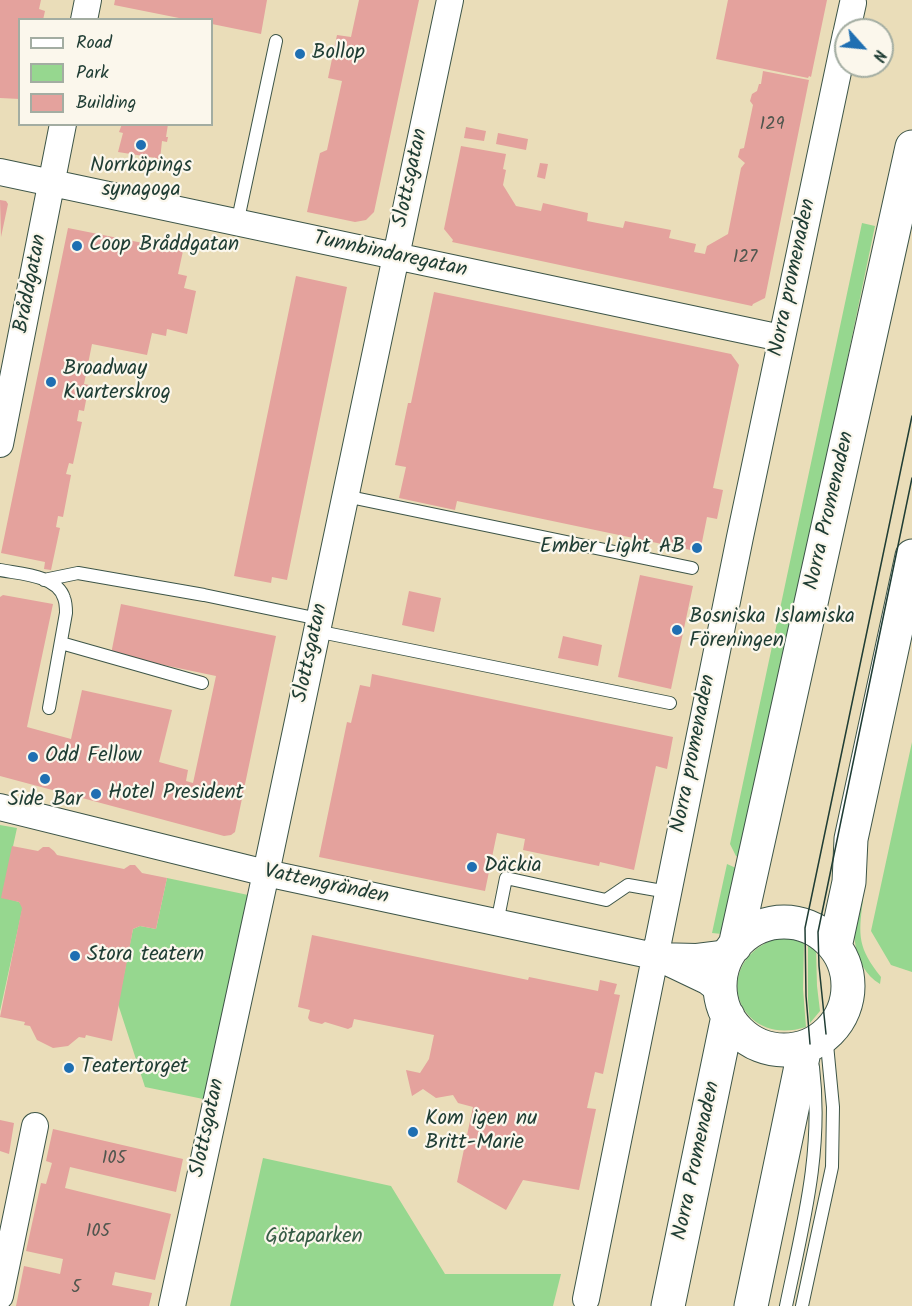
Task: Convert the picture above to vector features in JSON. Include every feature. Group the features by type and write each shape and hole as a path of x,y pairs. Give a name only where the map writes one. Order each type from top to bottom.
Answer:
{"main road":[{"name":"Norra Promenaden","path":"732,949 912,147"},
{"path":"835,948 849,882 850,839 912,556"},
{"path":"784,922 806,926 818,932 835,948 845,966 848,985 844,1009 834,1027 814,1042 792,1050 765,1047 743,1035 724,1004 722,972 732,949 752,931 762,926 784,922"},
{"name":"Norra Promenaden","path":"668,1306 724,1004"},
{"path":"751,1306 814,1042"}],"street":[{"path":"84,18 88,0"},
{"name":"Slottsgatan","path":"172,1306 204,1136 266,873 450,0"},
{"name":"Norra promenaden","path":"849,18 853,3"},
{"name":"Norra promenaden","path":"586,1299 654,956 836,78"},
{"name":"Bråddgatan","path":"0,444 63,126"},
{"name":"Tunnbindaregatan","path":"0,172 781,338"},
{"name":"Vattengränden","path":"0,807 266,873 654,956 697,957 732,949"},
{"name":"Vattengränden","path":"654,956 707,981 724,1004"},
{"path":"0,1296 35,1126"}],"lane":[{"path":"237,224 276,41"},
{"path":"345,496 692,568"},
{"path":"0,570 44,580 56,586 64,597 66,613 49,708"},
{"path":"44,580 78,573 204,595 318,625 670,704"},
{"path":"61,643 202,684"},
{"path":"497,923 506,878 606,900 628,885 668,892"},
{"path":"786,1306 812,1178 816,1146 814,1042"},
{"path":"802,1306 832,1167 832,1107 814,1042"}],"green space":[{"path":"862,223 875,226 743,860 736,856 730,844"},
{"path":"912,742 912,972 891,965 871,931"},
{"path":"0,825 17,828 2,897 19,902 23,906 0,1011"},
{"path":"727,864 736,868 722,934 712,933"},
{"path":"167,878 253,896 208,1100 145,1087 118,1004 133,929 140,926 156,929"},
{"path":"856,899 863,900 860,933 868,958 881,977 880,984 863,967 859,957 854,934"},
{"path":"777,938 804,941 803,989 806,1027 782,1031 763,1026 748,1015 740,1000 737,983 742,966 755,950"},
{"path":"808,944 816,949 820,1011 810,1023 808,1000"},
{"name":"Götaparken","path":"263,1158 391,1186 445,1274 561,1274 553,1306 230,1306"}],"building":[{"path":"0,0 41,0 39,9 45,11 43,18 18,18 18,99 0,98"},
{"path":"115,0 267,0 261,34 213,24 213,18 179,18 114,5"},
{"path":"359,0 419,0 374,212 366,220 355,222 307,212 320,153 327,150 342,81 328,78 337,35 351,37"},
{"path":"728,0 827,0 811,77 716,59"},
{"path":"763,71 809,80 765,298 752,306 452,242 453,240 444,229 461,146 506,154 503,185 516,206 541,211 543,203 588,213 587,221 623,228 625,221 671,230 669,238 696,244 694,252 705,254 707,246 728,234 741,168 745,163 738,157 740,149 744,148 753,105 750,101 752,94 761,84"},
{"name":"Norrköpings synagoga","path":"121,126 168,126 167,142 162,141 160,160 118,152 123,133 119,132"},
{"path":"466,127 486,131 484,141 464,138"},
{"path":"498,133 528,139 526,150 496,144"},
{"path":"540,163 548,164 545,179 537,177"},
{"path":"0,200 8,204 1,237"},
{"path":"68,228 183,251 178,274 187,276 184,288 196,291 187,334 167,329 166,336 152,333 147,355 92,344 84,384 89,385 84,411 79,410 77,421 82,422 73,464 69,463 66,474 71,475 63,517 58,516 56,527 60,528 51,570 44,569 45,562 1,553"},
{"path":"296,276 347,287 287,580 272,577 271,583 234,576"},
{"path":"434,292 731,354 739,365 713,488 723,490 717,519 707,517 700,552 457,501 455,510 399,498 406,467 395,465 408,403 411,403"},
{"path":"640,575 693,586 671,689 618,677"},
{"path":"409,591 441,598 434,632 402,625"},
{"path":"3,595 53,604 27,727 71,739 82,690 172,710 159,762 188,770 186,781 193,783 216,676 111,654 121,604 276,636 235,832 224,836 0,776 0,597"},
{"path":"563,636 602,645 598,666 558,658"},
{"path":"372,674 673,737 667,769 656,766 634,870 600,862 599,866 523,850 525,839 497,833 485,891 319,857 347,722 351,723 360,685 370,687"},
{"path":"12,846 38,851 43,847 49,847 57,855 124,869 135,865 142,873 167,878 156,929 140,926 133,929 112,1041 86,1035 85,1038 79,1037 68,1046 53,1048 37,1040 30,1026 24,1025 25,1022 0,1017 22,908 19,902 1,898"},
{"path":"312,935 528,980 529,977 598,991 600,980 617,984 614,994 620,995 603,1074 595,1072 587,1108 596,1109 579,1190 523,1180 506,1210 457,1182 473,1107 458,1103 453,1095 436,1098 423,1089 412,1096 406,1070 420,1073 429,1059 434,1035 354,1019 352,1027 348,1029 325,1022 322,1024 310,1021 308,1018 310,1010 298,1007"},
{"path":"0,1120 14,1123 9,1154 0,1151"},
{"path":"53,1129 183,1159 176,1192 70,1167 65,1188 171,1214 155,1280 115,1272 112,1285 152,1293 149,1306 16,1306 24,1266 60,1274 63,1259 26,1251 41,1183 46,1184 52,1163 46,1161"}],"tram line":[{"path":"810,1044 806,996 805,928 912,416"},
{"path":"826,1034 818,932 912,478"}],"place":[{"name":"Bollop","path":"300,54"},
{"name":"Norrköpings synagoga","path":"141,145"},
{"name":"Coop Bråddgatan","path":"77,246"},
{"name":"Broadway Kvarterskrog","path":"51,382"},
{"name":"Ember Light AB","path":"697,548"},
{"name":"Bosniska Islamiska Föreningen","path":"677,630"},
{"name":"Odd Fellow","path":"33,757"},
{"name":"Side Bar","path":"45,779"},
{"name":"Hotel President","path":"96,794"},
{"name":"Däckia","path":"472,867"},
{"name":"Stora teatern","path":"75,956"},
{"name":"Teatertorget","path":"69,1068"},
{"name":"Kom igen nu Britt-Marie","path":"413,1132"}]}
